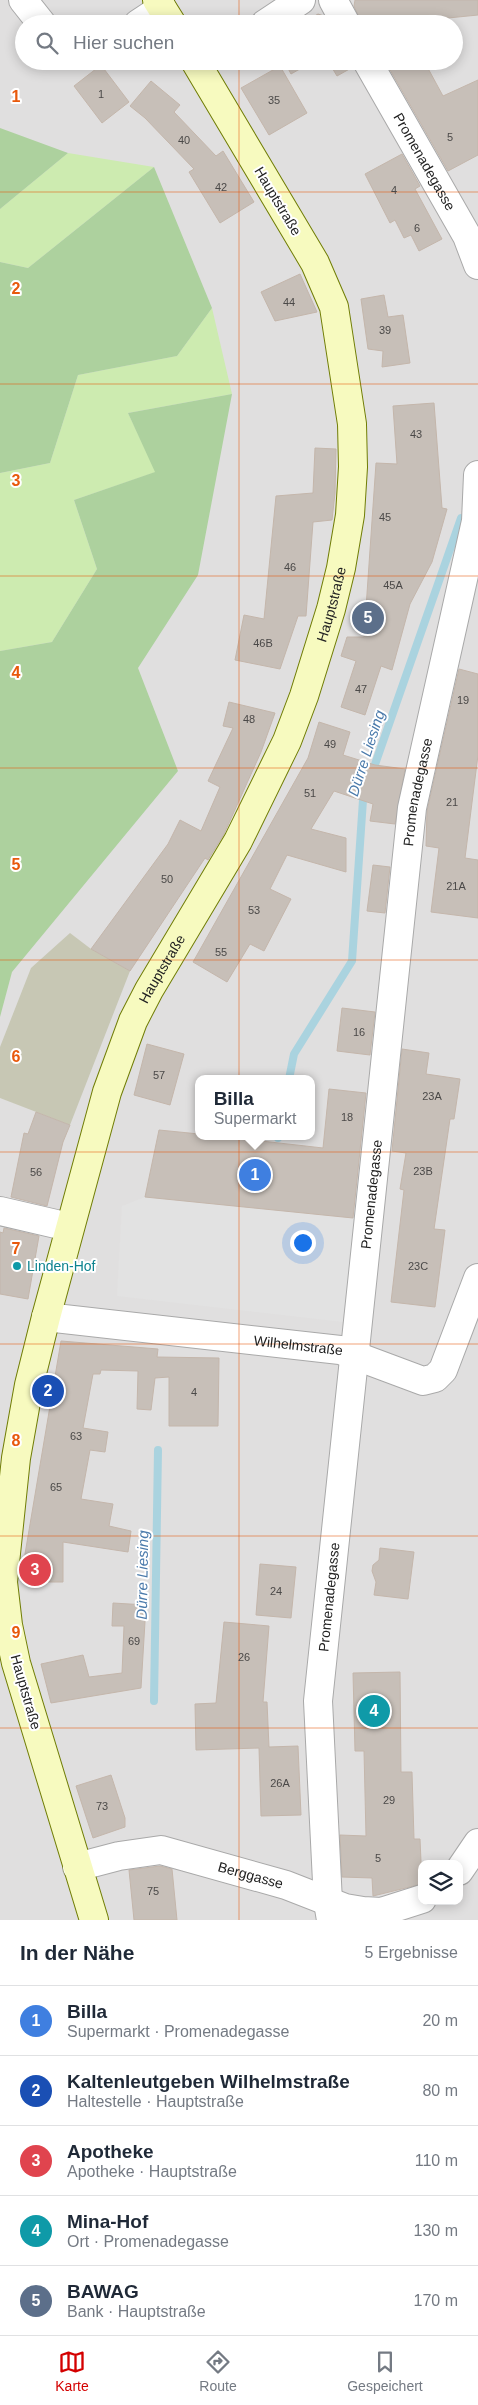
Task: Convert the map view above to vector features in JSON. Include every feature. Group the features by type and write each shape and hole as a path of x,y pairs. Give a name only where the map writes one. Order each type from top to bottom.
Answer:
{"main road":[{"name":"Hauptstraße","path":"94,1920 16,1663 8,1626 3,1582 16,1458 29,1385 68,1228 107,1092 133,1021 149,990 238,840 287,741 304,696 331,609 341,568 350,515 353,467 352,424 334,307 314,263 205,70"}],"street":[{"path":"23,0 35,15"},
{"path":"278,15 300,0"},
{"path":"332,0 341,15"},
{"name":"Promenadegasse","path":"372,70 467,236 478,265"},
{"name":"Promenadegasse","path":"330,1911 318,1701 412,808 476,521 478,475"},
{"path":"0,1211 68,1228"},
{"name":"Wilhelmstraße","path":"46,1317 340,1350 424,1381 435,1378 443,1370 478,1278"},
{"path":"463,1865 478,1843"},
{"name":"Berggasse","path":"77,1867 119,1856 161,1850 286,1885 330,1911 381,1912 418,1900"}],"shaded area":[{"path":"0,0 478,0 478,1920 0,1920"},
{"path":"70,933 91,949 130,971 70,1125 0,1098 0,1047 31,968"},
{"path":"145,1197 355,1218 343,1322 117,1296 122,1206"}],"green space":[{"path":"0,128 68,153 0,209"},
{"path":"68,153 154,167 28,268 0,262 0,209"},
{"path":"154,167 212,308 177,356 78,375 50,463 0,473 0,262 28,268"},
{"path":"212,308 232,394 128,413 156,472 74,500 97,569 52,642 0,651 0,473 50,463 78,375 177,356"},
{"path":"232,394 198,575 138,668 178,771 12,972 0,1017 0,651 52,642 97,569 74,500 155,472 128,413"}],"building":[{"path":"355,0 478,0 478,15 358,15 354,6"},
{"path":"95,70 105,70 129,102 102,123 74,86"},
{"path":"273,70 282,70 307,113 269,135 241,88"},
{"path":"289,70 298,70 291,74"},
{"path":"333,70 348,70 337,76"},
{"path":"390,70 429,70 443,96 478,80 478,155 448,171"},
{"path":"151,81 180,105 174,112 216,156 223,151 254,202 220,223 189,172 194,169 145,118 130,106"},
{"path":"402,154 420,186 415,189 442,239 419,251 411,235 404,238 395,220 390,223 365,174"},
{"path":"300,274 317,312 275,321 261,292"},
{"path":"384,295 388,317 403,315 410,363 382,367 383,351 368,349 361,299"},
{"path":"434,403 442,508 447,509 432,562 410,604 392,670 381,666 365,715 341,707 356,661 341,656 347,637 364,637 376,463 397,464 393,406"},
{"path":"315,448 336,449 335,493 332,520 313,522 306,616 298,616 280,669 235,660 244,615 264,619 276,496 313,493"},
{"path":"459,669 478,674 478,755 465,858 478,860 478,918 431,912 439,848 426,846 427,811"},
{"path":"229,702 275,713 261,752 224,834 208,860 205,858 130,971 91,949 168,844 180,820 201,831 220,787 208,781 233,728 223,726"},
{"path":"319,722 350,732 343,755 375,765 405,769 395,824 370,821 373,804 334,791 311,829 346,838 346,872 287,855 270,889 291,899 264,951 250,944 227,982 193,962 308,758"},
{"path":"373,865 390,867 385,913 367,911"},
{"path":"342,1008 375,1012 370,1055 337,1051"},
{"path":"147,1044 184,1054 170,1105 134,1095"},
{"path":"402,1049 429,1053 426,1074 460,1079 454,1119 450,1119 434,1229 445,1230 435,1307 391,1302 404,1190 400,1189 406,1153 392,1151"},
{"path":"329,1089 366,1093 353,1218 145,1197 159,1130 195,1134 195,1140 252,1140 323,1148"},
{"path":"36,1112 70,1125 63,1142 47,1206 11,1197 24,1133 28,1134"},
{"name":"Linden-Hof","path":"4,1228 39,1236 28,1299 0,1294 0,1232 3,1233"},
{"path":"61,1341 158,1349 157,1357 219,1358 218,1426 169,1426 169,1377 155,1378 151,1410 137,1409 138,1371 101,1370 100,1374 93,1374 83,1428 108,1432 105,1452 90,1450 81,1499 113,1504 109,1526 131,1531 128,1552 63,1542 63,1582 26,1582 25,1554"},
{"path":"380,1548 414,1552 408,1599 374,1595 376,1582 372,1571 373,1565 379,1560"},
{"path":"260,1564 296,1567 291,1618 256,1615"},
{"path":"113,1603 146,1605 141,1688 51,1703 41,1664 83,1655 89,1677 122,1673 124,1626 112,1626"},
{"path":"224,1622 269,1626 263,1702 267,1702 269,1747 298,1746 301,1815 261,1816 259,1748 196,1750 195,1704 216,1703"},
{"path":"400,1672 401,1772 412,1772 414,1839 420,1839 421,1860 418,1860 418,1885 373,1896 372,1878 342,1877 340,1835 366,1836 364,1751 355,1751 353,1673"},
{"path":"111,1775 125,1818 125,1827 93,1838 76,1786"},
{"path":"160,1866 172,1869 177,1920 134,1920 129,1870"}],"waterway":[{"name":"Dürre Liesing","path":"372,773 461,518"},
{"name":"Dürre Liesing","path":"290,1075 294,1054 352,961 363,800 366,791"},
{"name":"Dürre Liesing","path":"154,1701 158,1450"}],"place":[{"name":"BAWAG","path":"368,618"},
{"name":"Billa","path":"255,1175"},
{"name":"Linden-Hof","path":"17,1266"},
{"name":"Kaltenleutgeben Wilhelmstraße","path":"48,1391"},
{"name":"Apotheke","path":"35,1570"},
{"name":"Mina-Hof","path":"374,1711"}]}
